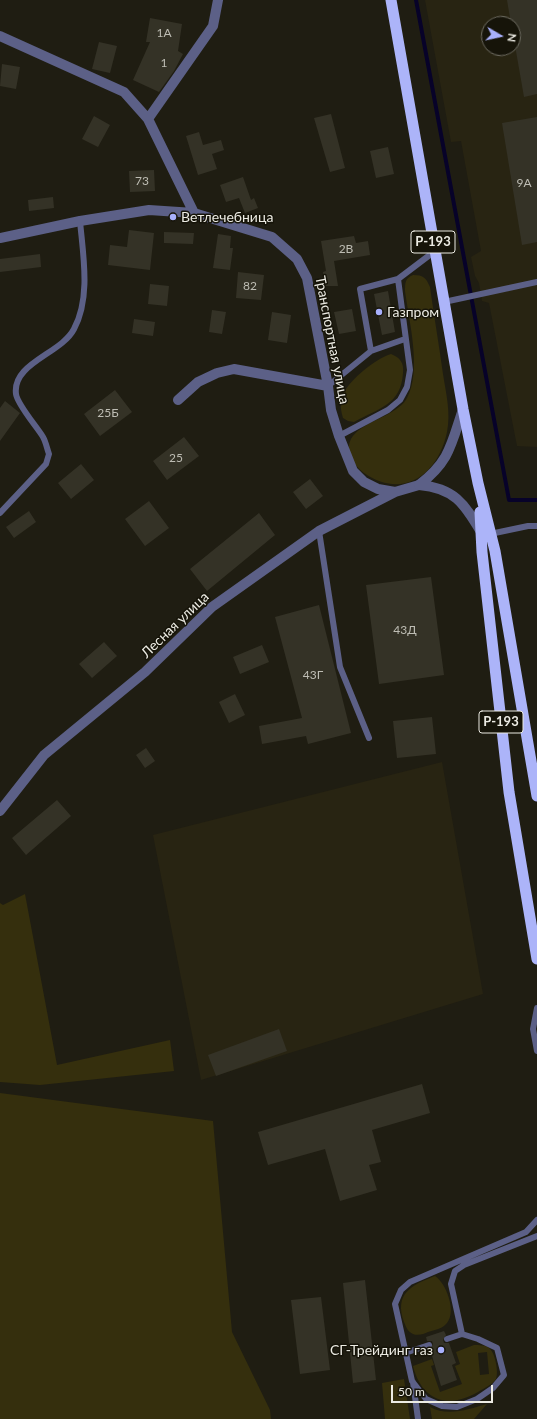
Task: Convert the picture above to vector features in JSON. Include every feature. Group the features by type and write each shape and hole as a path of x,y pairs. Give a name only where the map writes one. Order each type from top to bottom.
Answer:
{"highway":[{"name":"Р-193","path":"391,0 463,409 537,796"},
{"name":"Р-193","path":"486,533 509,792 537,959"}],"street":[{"path":"148,119 213,26 218,0"},
{"path":"0,36 124,92 148,119 194,213"},
{"name":"Транспортная улица","path":"0,238 80,221 149,210 194,213 272,237 297,259 307,278 328,386 331,410 339,436 353,470 364,482 378,489 395,492 419,486"},
{"path":"178,400 198,382 217,373 234,369 328,386"},
{"path":"419,486 432,475 446,459 463,409"},
{"path":"419,486 436,486 446,490 456,497 467,507 486,533"},
{"name":"Лесная улица","path":"0,811 44,755 145,672 212,606 319,531 395,492"}],"lane":[{"path":"0,514 46,464 50,454 43,438 16,396 15,384 20,374 61,345 74,330 81,311 85,286 80,221"},
{"path":"371,351 360,289 398,279 435,251"},
{"path":"339,436 388,410 400,400 407,387 410,370 398,279"},
{"path":"444,302 537,282"},
{"path":"328,386 371,351 405,339"},
{"path":"486,533 528,526 537,526"},
{"path":"319,531 340,667 369,738"},
{"path":"537,1008 533,1029 537,1051"},
{"path":"418,1419 412,1381 396,1304 402,1290 410,1282 526,1232 537,1220"},
{"path":"462,1334 451,1284 455,1271 464,1265 537,1236"},
{"path":"412,1381 426,1399 442,1406 456,1406 477,1399 493,1388 504,1375 497,1348 478,1339 462,1334 447,1339"},
{"path":"405,1353 429,1345"}],"shaded area":[{"path":"425,0 537,0 537,447 517,446 489,303 482,301 479,283 475,276 471,257 481,251 461,141 451,142"},
{"path":"413,275 424,278 430,287 448,403 448,425 442,447 436,460 427,471 417,479 405,483 392,484 378,481 361,471 352,460 349,450 350,441 356,433 363,427 393,411 407,398 414,374 414,360 405,283 410,276"},
{"path":"391,354 401,361 403,366 401,384 393,399 380,409 354,422 343,418 341,399 348,386 377,360"},
{"path":"442,762 483,994 201,1080 153,835"},
{"path":"25,894 57,1065 170,1040 174,1071 40,1085 0,1082 0,903 3,905"},
{"path":"0,1093 213,1121 232,1332 270,1410 271,1419 0,1419"},
{"path":"435,1276 443,1285 449,1298 451,1312 450,1318 441,1328 417,1335 413,1334 408,1331 401,1312 403,1298 412,1287"},
{"path":"474,1345 488,1347 491,1350 496,1362 496,1379 488,1386 467,1397 447,1401 438,1399 430,1395 423,1388 417,1378 413,1366 432,1359 434,1365 431,1366 440,1392 462,1384 455,1366 460,1364 456,1352","holes":["487,1352 489,1374 480,1375 478,1353"]},
{"path":"404,1379 410,1419 385,1419 382,1383"},
{"path":"487,1404 474,1419 432,1419 430,1407 437,1410 451,1412 466,1410"}],"building":[{"path":"507,0 537,0 537,94 524,97 517,56 521,56 521,16 510,16"},
{"path":"150,18 182,24 178,51 183,54 174,71 159,92 133,80 150,42 146,42"},
{"path":"99,42 117,46 110,73 92,69"},
{"path":"2,64 20,67 16,89 0,86"},
{"path":"331,114 345,168 330,172 314,118"},
{"path":"94,116 110,125 98,147 82,139"},
{"path":"537,117 537,242 522,245 502,123"},
{"path":"199,132 203,145 221,140 224,150 212,154 217,169 198,175 186,136"},
{"path":"388,147 394,174 376,178 370,151"},
{"path":"154,170 155,191 130,192 129,171"},
{"path":"243,177 251,200 254,198 258,208 245,213 239,198 226,202 220,185"},
{"path":"53,197 54,208 29,211 28,200"},
{"path":"129,230 154,233 150,270 108,265 110,245 127,247"},
{"path":"164,232 194,233 193,244 164,243"},
{"path":"218,234 231,236 230,248 233,248 230,270 213,268"},
{"path":"354,236 356,243 368,241 370,255 334,261 338,286 325,286 323,272 326,271 321,241"},
{"path":"40,254 41,267 0,272 0,259"},
{"path":"238,272 264,275 261,300 236,298"},
{"path":"150,284 169,286 167,306 148,304"},
{"path":"388,291 395,332 382,335 374,294"},
{"path":"352,309 356,331 339,334 334,312"},
{"path":"212,310 226,312 222,334 209,332"},
{"path":"272,312 291,315 287,343 268,340"},
{"path":"134,319 155,322 153,336 132,333"},
{"path":"115,390 132,412 100,436 84,414"},
{"path":"5,401 20,413 0,441 0,408"},
{"path":"184,437 199,456 167,480 153,461"},
{"path":"81,464 94,480 71,499 58,483"},
{"path":"310,479 323,496 306,509 293,492"},
{"path":"149,501 169,528 145,546 125,519"},
{"path":"29,511 36,522 14,538 6,527"},
{"path":"259,513 275,535 207,591 190,569"},
{"path":"431,577 444,675 379,684 366,585"},
{"path":"319,605 351,733 308,744 306,736 262,744 259,726 302,718 275,617"},
{"path":"104,642 117,656 92,678 79,664"},
{"path":"262,645 269,662 240,674 233,657"},
{"path":"235,694 245,715 229,723 219,702"},
{"path":"432,717 436,754 397,758 393,721"},
{"path":"146,748 155,761 145,768 136,755"},
{"path":"57,800 71,816 26,855 12,838"},
{"path":"279,1029 287,1051 216,1076 208,1055"},
{"path":"422,1084 430,1113 372,1130 381,1162 369,1165 377,1190 340,1201 325,1149 268,1165 258,1132"},
{"path":"365,1280 376,1380 353,1383 343,1283"},
{"path":"321,1297 330,1370 300,1374 291,1300"},
{"path":"444,1331 446,1335 443,1340 444,1343 449,1343 456,1363 452,1365 457,1380 441,1386 430,1349 433,1344 432,1341 427,1341 426,1337"}],"waterway":[{"path":"416,0 509,500 537,500"}],"place":[{"name":"Ветлечебница","path":"173,217"},
{"name":"Газпром","path":"379,312"},
{"name":"СГ-Трейдинг газ","path":"441,1350"}]}
